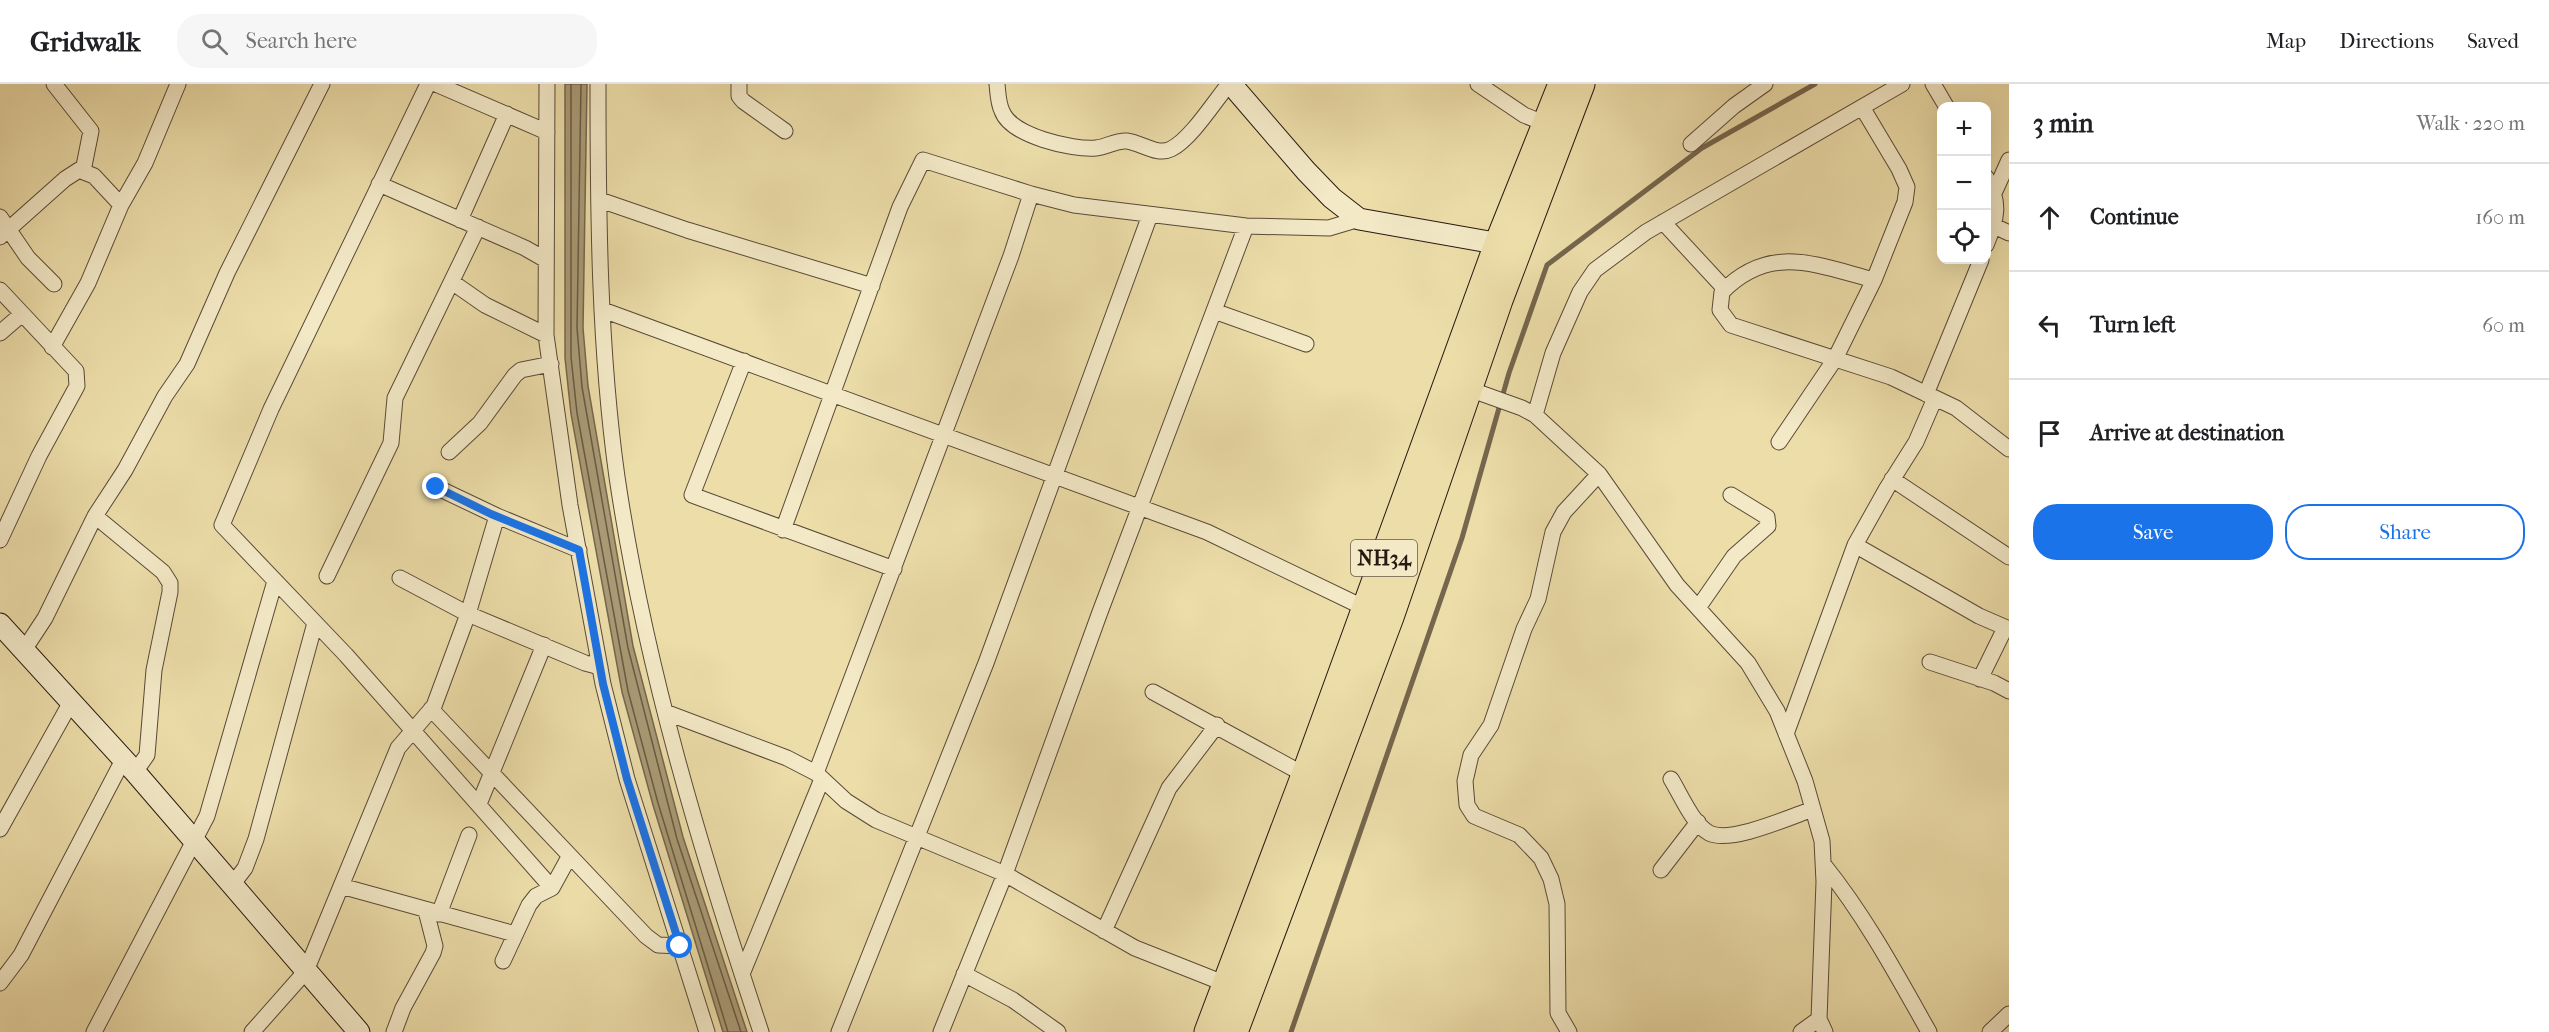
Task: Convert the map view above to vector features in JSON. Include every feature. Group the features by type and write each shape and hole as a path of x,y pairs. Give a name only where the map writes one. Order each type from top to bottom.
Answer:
{"highway":[{"name":"NH34","path":"1234,1032 1390,617 1480,393 1508,245 1546,124 1562,84"},
{"name":"NH34","path":"1208,1032 1305,775 1364,609 1508,245 1581,84"}],"street":[{"path":"54,84 91,131 83,171"},
{"path":"52,346 88,283 121,206 145,163 178,84"},
{"path":"24,650 45,618 95,516 187,364 227,273 322,84"},
{"path":"428,84 271,409 222,525 554,884"},
{"path":"436,84 547,132"},
{"path":"547,84 546,260 548,300 546,335 579,550 600,667 627,779 707,1032"},
{"path":"598,84 605,373 617,478 636,582 674,753 714,891 761,1032"},
{"path":"739,84 739,96 743,101 785,130"},
{"path":"998,84 1002,112 1012,126 1022,132 1078,147 1096,148 1127,141 1162,152 1182,142 1230,84 1306,171 1332,198 1359,219"},
{"path":"1478,84 1524,115 1546,124"},
{"path":"1691,144 1734,106 1765,84"},
{"path":"1528,411 1581,292 1595,270 1663,222 1902,84"},
{"path":"1933,84 1944,102"},
{"path":"1779,442 1835,359 1874,279 1905,202 1907,187 1862,107"},
{"path":"460,220 507,114"},
{"path":"783,530 900,207 924,160 1031,194 1074,205 1246,226 1329,228 1359,219 1508,245"},
{"path":"1995,191 2009,160"},
{"path":"54,284 3,228 72,173 83,171 94,176 121,206"},
{"path":"379,184 478,227 546,260"},
{"path":"1991,185 1995,191 1998,206 1991,233"},
{"path":"742,974 819,776 942,434 1011,256 1031,194"},
{"path":"600,200 687,230 872,286"},
{"path":"839,1032 917,838 1056,476 1150,215"},
{"path":"1663,222 1725,289"},
{"path":"940,1032 1005,874 1100,612 1246,226"},
{"path":"1994,226 2009,233"},
{"path":"327,576 391,443 395,398 478,227"},
{"path":"1874,279 1787,260 1770,262 1733,281 1722,292 1720,310 1731,325 1891,377 1956,408 2009,449"},
{"path":"1786,734 1855,545 1916,442 1930,396 1980,264"},
{"path":"452,282 485,305 546,335"},
{"path":"0,290 76,371 77,386 39,456 0,540"},
{"path":"603,310 1207,532 1364,609 1390,617"},
{"path":"1214,311 1306,344"},
{"path":"0,333 22,314"},
{"path":"744,361 692,495 894,569"},
{"path":"449,452 480,423 515,375 530,368 551,364"},
{"path":"1480,393 1528,411 1599,474 1677,585 1748,663 1777,711 1805,781 1822,841 1824,865 1822,1026 1802,1032"},
{"path":"1569,1032 1558,1013 1557,904 1551,879 1541,858 1519,835 1474,816 1467,805 1465,781 1471,755 1491,725 1524,629 1539,599 1553,532 1564,512 1599,474"},
{"path":"1892,479 2009,557"},
{"path":"436,487 497,516 579,550"},
{"path":"1698,608 1734,556 1768,526 1767,517 1731,495"},
{"path":"0,983 21,955 129,766 147,756 154,670 170,583 163,572 95,516"},
{"path":"252,1032 306,971 398,748 431,710 468,614 497,516"},
{"path":"1855,545 1979,616 2007,628 1980,679"},
{"path":"400,578 468,614 600,667"},
{"path":"94,1032 207,816 275,581"},
{"path":"232,885 245,868 256,839 315,623"},
{"path":"1,627 129,766 360,1032"},
{"path":"479,804 544,645"},
{"path":"1930,662 2009,691"},
{"path":"1153,692 1305,775"},
{"path":"0,829 71,702"},
{"path":"431,710 567,860 646,936 658,945 680,946"},
{"path":"665,712 787,758 819,776 846,801 876,820 1005,874 1135,948 1226,984"},
{"path":"1104,931 1158,808 1169,788 1217,725"},
{"path":"1671,779 1698,822 1708,832 1732,835 1813,809"},
{"path":"1661,870 1698,822"},
{"path":"394,1032 403,1008 433,953 433,913 469,835"},
{"path":"503,961 532,900 554,884 567,860"},
{"path":"1824,865 1843,888 1884,952 1929,1032"},
{"path":"341,886 515,934"},
{"path":"964,974 1013,1000 1058,1032"},
{"path":"1990,1032 2009,1014"}],"water":[{"path":"565,84 587,84 583,328 588,386 633,646 683,837 747,1032 723,1032 653,805 622,692 571,414 565,358"}],"waterway":[{"path":"1291,1032 1462,538 1509,373 1547,265 1702,148 1815,84"}],"route":[{"path":"436,487 491,514 579,550 603,684 627,779 680,946"}]}
